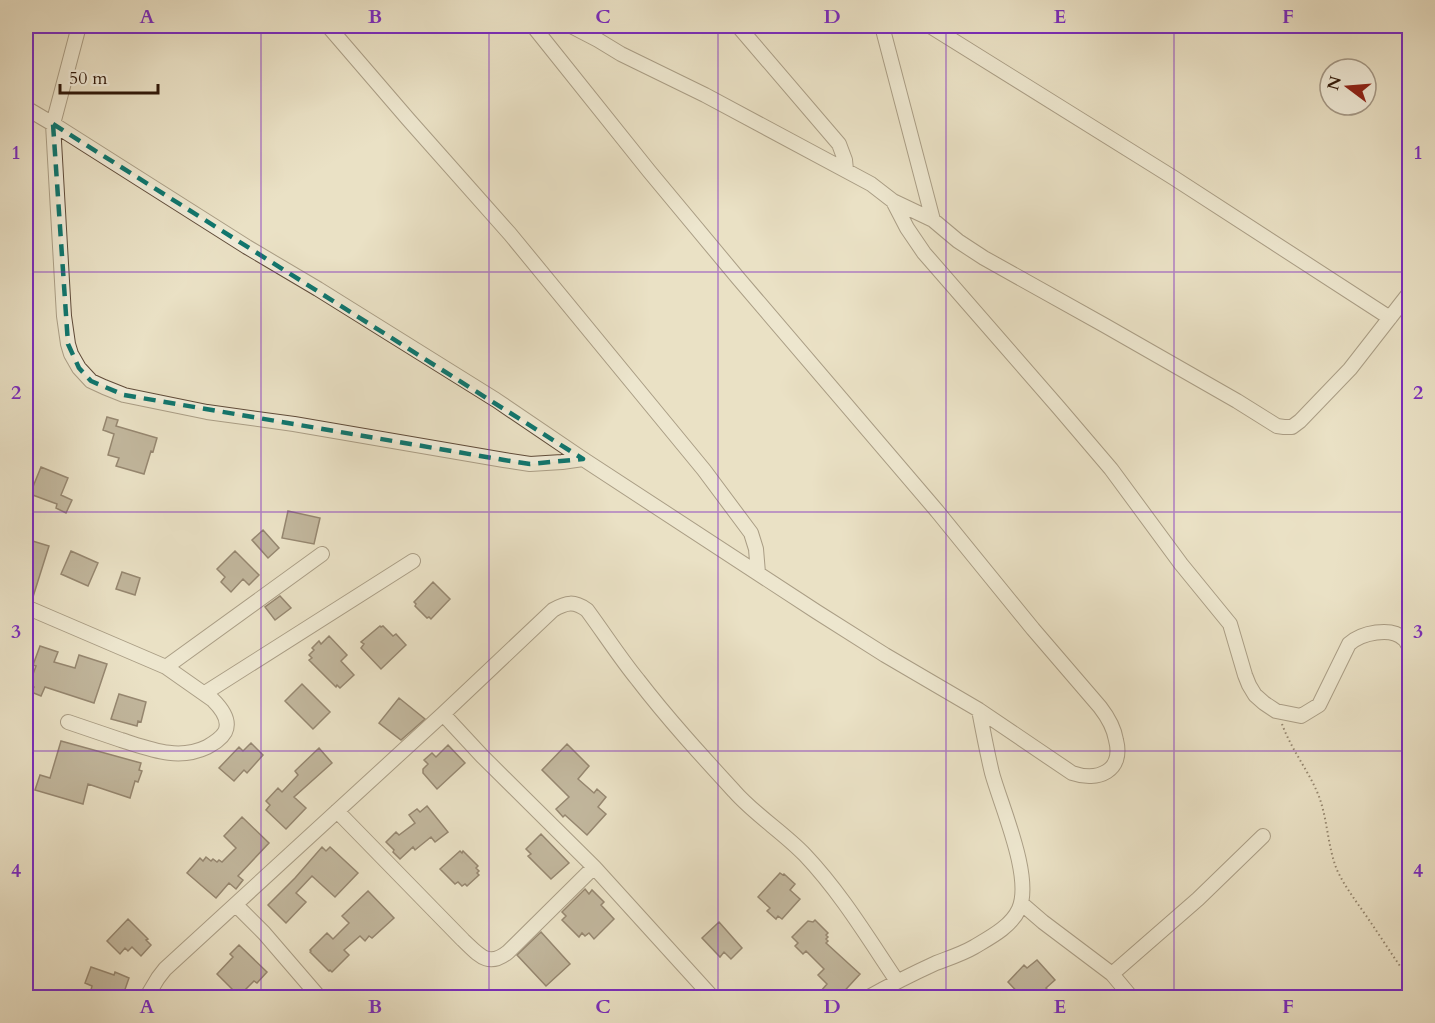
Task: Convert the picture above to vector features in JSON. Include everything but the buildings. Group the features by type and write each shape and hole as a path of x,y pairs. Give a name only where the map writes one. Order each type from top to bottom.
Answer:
{"street":[{"path":"79,26 53,124 64,316 68,344 79,368 91,381 124,395 207,412 294,424 504,460 530,464 583,459"},
{"path":"328,26 510,234 704,470 751,533 756,549 758,573"},
{"path":"26,108 247,248 318,289 496,400 758,573 885,655 979,710 1072,772 1082,776 1100,775 1109,771 1115,763 1117,742 1100,706 738,278 533,26"},
{"path":"572,26 621,54 705,95 871,184 893,201 933,220 958,241 984,258 1280,427 1292,427 1300,421 1350,369 1410,292"},
{"path":"738,26 839,144 846,170"},
{"path":"882,26 933,220"},
{"path":"930,26 1174,178 1390,318"},
{"path":"893,201 907,228 924,253 1111,469 1181,564 1230,624 1249,685 1264,704 1276,711 1301,716 1318,705 1349,644 1355,639 1383,631 1405,639 1410,647"},
{"path":"166,667 322,554"},
{"path":"205,693 413,561"},
{"path":"146,998 165,969 553,610 563,604 578,604 587,610 645,689 736,794 770,825 793,842 828,881 897,981"},
{"path":"26,607 166,667 205,693 218,705 224,713 226,727 224,734 204,748 186,754 170,754 68,722"},
{"path":"867,998 897,981 971,949 1010,921 1017,913 1021,903 1020,871 1013,835 993,773 979,710"},
{"path":"443,714 594,867 713,998"},
{"path":"337,811 446,924 471,948 491,960 500,959 508,952 594,867"},
{"path":"1112,974 1197,899 1263,836"},
{"path":"1021,903 1042,922 1112,974 1132,998"},
{"path":"236,905 264,933 320,998"}],"path":[{"path":"1276,711 1289,742 1318,794 1325,817 1329,845 1346,889 1410,977"}],"highlighted area":[{"path":"53,124 583,459 530,464 504,460 124,395 91,381 79,368 68,344"}]}
